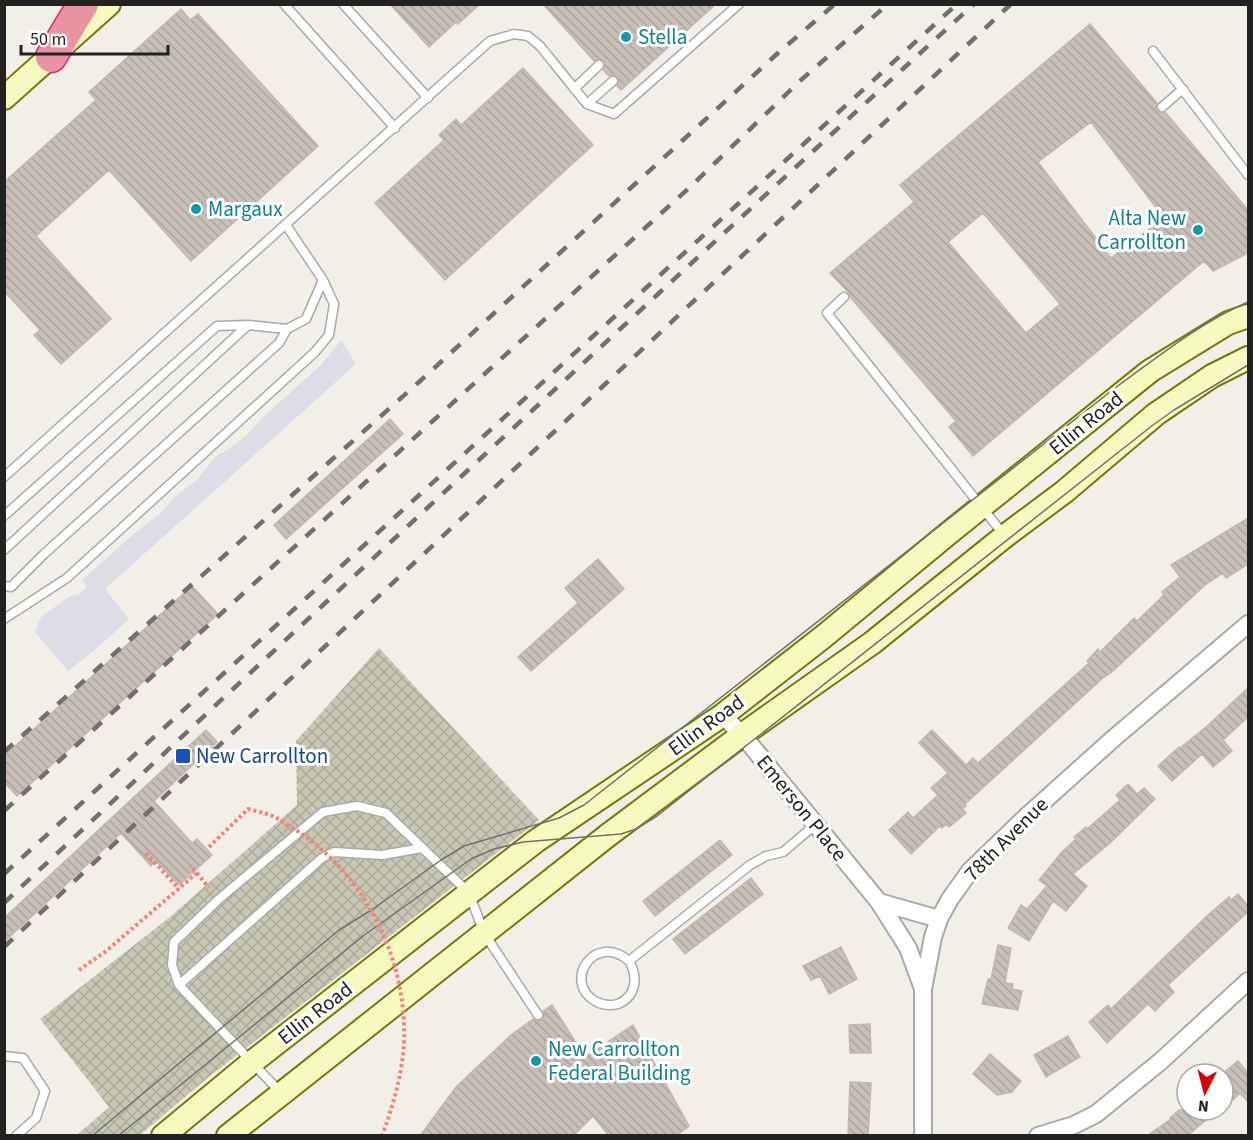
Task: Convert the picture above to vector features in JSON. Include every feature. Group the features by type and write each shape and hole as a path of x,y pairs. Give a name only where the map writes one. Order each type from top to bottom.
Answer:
{"highway":[{"path":"51,57 83,4"}],"street":[{"path":"4,98 109,4"},
{"name":"Ellin Road","path":"163,1136 251,1063 536,841 723,715 823,637 1150,371 1228,323 1248,316"},
{"name":"Ellin Road","path":"228,1136 607,836 742,735 872,643 1005,536 1064,492 1156,414 1212,376 1248,358"},
{"name":"78th Avenue","path":"923,1136 923,989 933,937 950,898 988,852 1114,738 1248,624"},
{"name":"Emerson Place","path":"723,715 879,902 908,948 923,989"},
{"path":"879,902 939,919"},
{"path":"1038,1136 1074,1125 1096,1113 1161,1061 1248,981"}],"lane":[{"path":"284,4 395,128"},
{"path":"343,4 428,98"},
{"path":"4,477 490,41 514,34 528,36 540,46 586,104 614,114 739,4"},
{"path":"1153,51 1248,175"},
{"path":"574,89 598,65"},
{"path":"586,104 613,81"},
{"path":"1162,107 1183,90"},
{"path":"4,619 67,578 315,352 329,335 334,304 323,280 286,225"},
{"path":"4,586 11,587 44,554 279,343 287,329 306,319 323,280"},
{"path":"844,297 827,313 1005,536"},
{"path":"4,516 217,326 248,325 287,329"},
{"path":"4,550 248,325"},
{"path":"281,1094 179,984 172,965 174,942 219,899 322,812 357,806 386,813 469,893 484,933 537,1015"},
{"path":"629,961 750,865 766,856 783,852 815,825"},
{"path":"179,984 322,858 334,852 382,855 422,848"},
{"path":"614,951 629,961 636,977 631,993 625,999 609,1005 592,1000 586,994 581,976 588,960 596,954 614,951"},
{"path":"4,1056 22,1058 45,1091 36,1118 16,1136"}],"path":[{"path":"209,847 248,809 271,815 306,836 332,858 374,914 395,968 404,1025 399,1084 382,1136"},
{"path":"146,853 179,889"},
{"path":"190,866 209,888"},
{"path":"79,970 105,952 196,873"}],"shaded area":[{"path":"341,340 356,364 105,589 129,619 68,671 35,632 41,617 87,587 82,580 162,512 174,497 197,480 215,457 248,434 263,417 322,364"},
{"path":"379,648 539,820 210,1076 140,1135 77,1135 109,1107 40,1019 170,917 297,805 296,741"}],"building":[{"path":"390,4 480,4 429,47"},
{"name":"Stella","path":"543,4 716,4 621,90 617,86 619,80 617,76 609,76 603,70 604,61 600,59 594,61"},
{"name":"Margaux","path":"181,9 190,20 198,14 318,146 191,261 109,170 36,236 111,319 61,364 34,335 40,330 4,291 4,182 96,100 89,92"},
{"name":"Alta New Carrollton","path":"1090,24 1157,103 1158,112 1165,112 1248,210 1248,253 1213,271 1204,261 973,456 949,427 956,421 830,273 914,202 900,185","holes":["1091,122 1164,218 1111,258 1038,162","983,213 1060,304 1026,333 948,242"]},
{"path":"523,68 593,145 445,280 375,203 444,140 439,135 456,119 461,125"},
{"path":"390,419 403,434 286,539 274,525"},
{"path":"1248,518 1248,564 1226,578 1223,573 1205,585 965,804 966,806 962,809 966,813 949,827 946,824 942,828 940,826 911,854 889,830 908,812 913,818 938,795 931,788 948,773 919,743 932,730 966,765 973,758 978,763 1089,663 1087,661 1098,649 1100,652 1134,618 1137,621 1164,595 1162,592 1180,577 1171,565"},
{"path":"598,559 624,589 531,671 518,657 578,603 565,588"},
{"path":"192,586 218,614 17,796 4,782 4,756"},
{"path":"1248,688 1248,717 1223,740 1232,751 1213,767 1202,754 1172,781 1158,766 1206,727"},
{"path":"206,730 217,742 154,801 192,843 197,839 212,855 179,885 156,861 151,866 121,833 4,942 4,918"},
{"path":"1128,784 1137,794 1144,788 1155,799 1110,843 1073,874 1087,886 1066,911 1053,901 1029,941 1008,928 1021,905 1027,909 1047,886 1039,880 1076,839 1074,837 1086,827 1087,829 1120,800 1116,795"},
{"path":"720,840 732,855 655,916 643,901"},
{"path":"751,878 763,894 685,954 673,939"},
{"path":"1238,894 1248,906 1248,912 1168,985 1174,992 1155,1011 1148,1004 1107,1043 1089,1022 1108,1005 1111,1009 1209,914 1229,897 1231,900"},
{"path":"998,945 1011,948 1005,983 1013,984 1012,989 1022,991 1018,1010 982,1004 988,979 991,979"},
{"path":"841,947 857,979 829,994 820,976 811,980 803,966"},
{"name":"New Carrollton Federal Building","path":"552,1005 585,1057 633,1025 689,1126 676,1136 609,1136 593,1116 573,1136 420,1136 456,1087 511,1035 533,1019 542,1020 543,1011"},
{"path":"870,1024 871,1053 850,1053 849,1025"},
{"path":"1068,1036 1080,1057 1046,1077 1034,1055"},
{"path":"990,1054 1021,1081 1012,1092 997,1095 973,1074"},
{"path":"1238,1061 1248,1073 1248,1102 1240,1093 1235,1098 1235,1063"},
{"path":"850,1082 871,1083 868,1136 848,1136"},
{"path":"1175,1114 1175,1122 1204,1122 1187,1136 1147,1136"}],"tram line":[{"path":"92,1136 339,930 464,846 559,818 584,805 1115,388 1196,330 1248,302"},
{"path":"118,1136 363,936 471,859 494,849 523,842 621,834 636,829 657,816 1153,425 1248,365"}],"railway":[{"path":"4,752 419,382 778,53 835,4"},
{"path":"4,811 689,188 801,80 888,4"},
{"path":"4,874 957,4"},
{"path":"4,903 366,565 974,4"},
{"path":"4,947 1011,4"}],"place":[{"name":"Stella","path":"626,37"},
{"name":"Margaux","path":"196,209"},
{"name":"Alta New Carrollton","path":"1198,230"},
{"name":"New Carrollton","path":"183,756"},
{"name":"New Carrollton Federal Building","path":"536,1061"}]}
